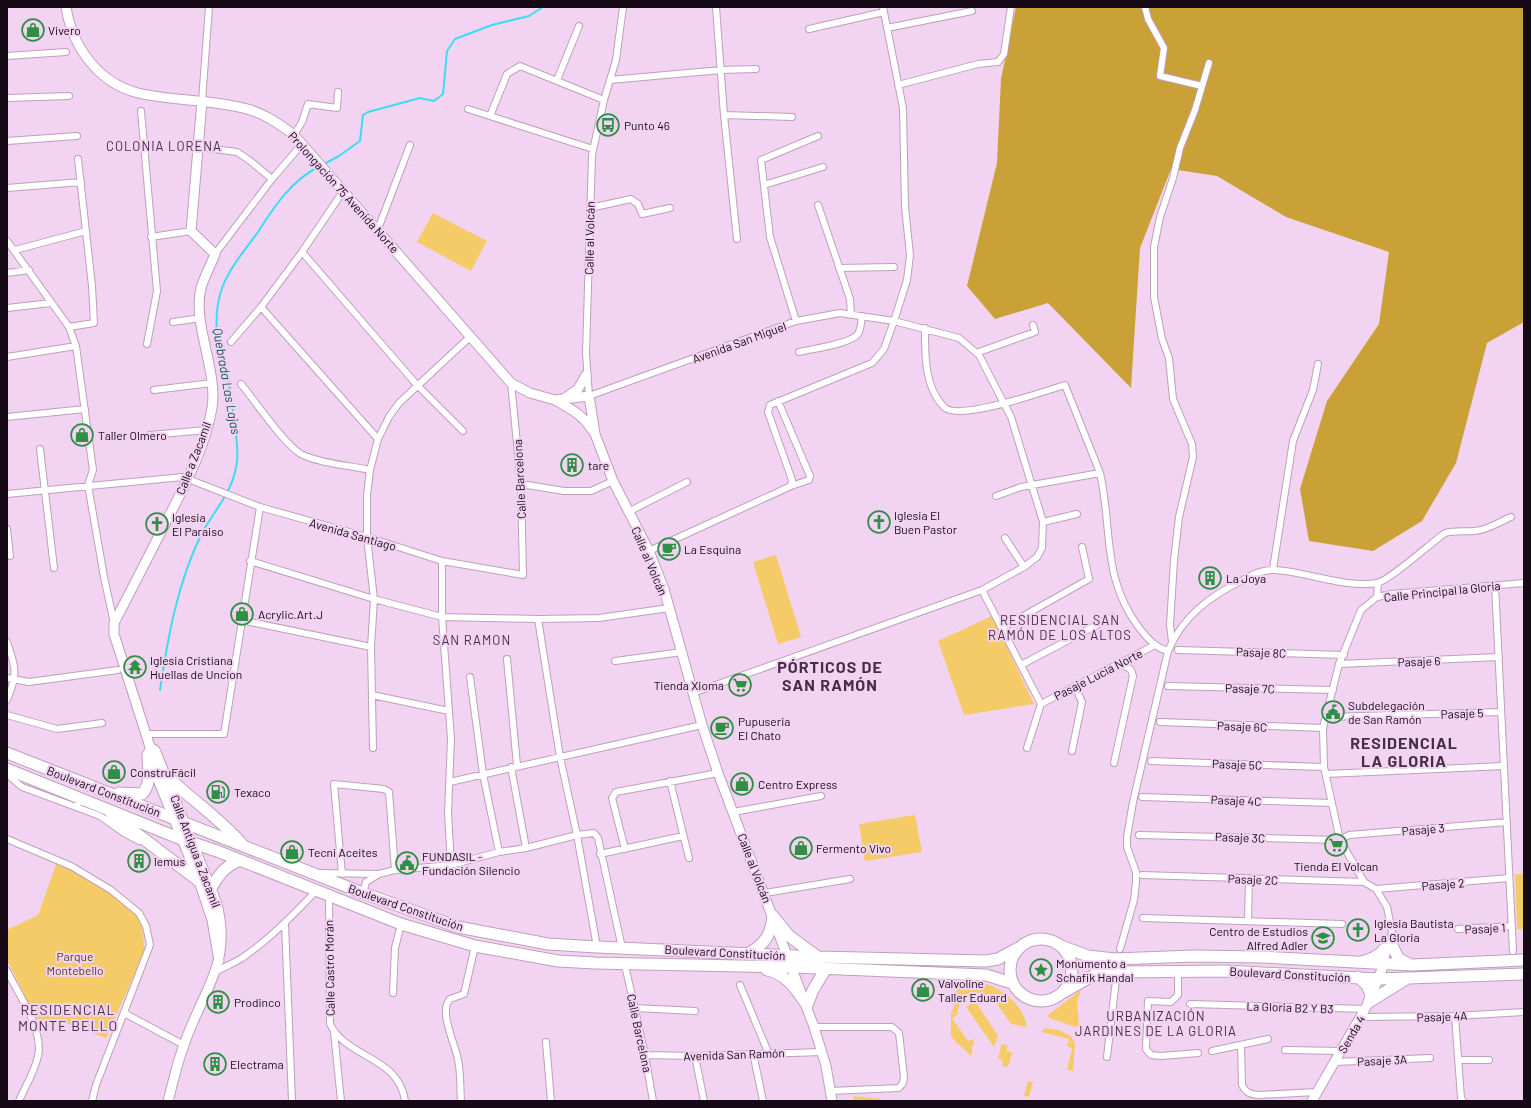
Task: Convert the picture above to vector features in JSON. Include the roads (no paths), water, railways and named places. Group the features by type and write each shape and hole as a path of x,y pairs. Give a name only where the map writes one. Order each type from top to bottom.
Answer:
{"highway":[{"path":"108,792 142,794 148,784 149,751"},
{"name":"Boulevard Constitución","path":"7,753 363,893 458,927 548,944 818,957 986,961 998,959 1018,948"},
{"name":"Boulevard Constitución","path":"7,769 79,802 98,804 181,840 194,843 401,924 475,946 558,961 625,965 793,968 986,975 1012,983"},
{"path":"165,774 185,794 226,826 244,847"},
{"path":"98,804 199,881"},
{"path":"211,888 222,871 228,865 238,861"},
{"path":"749,953 760,947 768,938 772,930 773,916"},
{"path":"773,916 789,936 818,957"},
{"path":"1039,938 1049,939 1061,946 1068,954 1072,967 1070,981 1062,993 1050,1000 1034,1000 1020,993 1012,983 1010,964 1012,957 1018,948 1026,942 1039,938"},
{"path":"1358,962 1377,956 1390,942 1399,959 1412,965"},
{"name":"Boulevard Constitución","path":"1061,946 1088,956 1109,959 1193,956 1262,957 1412,965 1524,960"},
{"path":"751,967 772,971 782,976 791,983 807,1005"},
{"path":"807,1005 813,990 825,970"},
{"name":"Boulevard Constitución","path":"1062,993 1094,975 1178,970 1379,979 1524,974"},
{"path":"1358,977 1365,982 1370,990 1369,1003"},
{"path":"1369,1003 1406,979"}],"main road":[{"name":"Prolongación 75 Avenida Norte","path":"66,7 70,27 80,50 102,75 118,85 139,93 244,108 263,115 294,135 344,190 512,383 530,393 559,400 589,396"},
{"path":"202,101 191,232 215,254"},
{"name":"Calle a Zacamil","path":"114,623 188,479 206,430 212,407 212,383 201,318 201,288 215,254"},
{"path":"586,375 578,389 559,400 581,415 595,434"},
{"name":"Calle al Volcán","path":"589,396 595,434 613,481 649,551 669,608 702,726 718,773 807,1005 822,1052 832,1101"},
{"name":"Calle Antigua a Zacamil","path":"114,623 117,644 146,734 149,751 172,817 199,881 212,920 219,961"},
{"name":"Calle Antigua a Zacamil","path":"149,751 155,750 194,843 221,919 223,938 219,961 184,1045 168,1101"},
{"name":"Senda 4","path":"1314,1097 1369,1003 1384,964"}],"street":[{"path":"202,101 209,7"},
{"name":"Calle al Volcán","path":"589,396 586,375 593,148 604,100 616,60 622,7"},
{"path":"716,7 724,115 737,239"},
{"path":"898,85 978,64 998,62 1004,54 1011,7"},
{"path":"1146,7 1148,18 1164,48 1160,76 1202,86"},
{"path":"791,486 792,480 768,412 770,405 872,363 884,349 894,321 907,280 910,255 905,207 903,108 883,9 809,29"},
{"path":"887,28 972,11"},
{"path":"557,80 579,26"},
{"path":"7,56 66,52"},
{"path":"1172,642 1170,625 1174,560 1179,517 1193,457 1192,444 1173,400 1169,358 1162,339 1154,297 1154,247 1160,217 1173,178 1180,148 1209,62"},
{"path":"490,116 507,74 520,66 604,100"},
{"path":"610,80 721,70 756,69"},
{"path":"294,135 302,122 308,104 337,108 338,92"},
{"path":"7,98 69,96"},
{"path":"468,109 593,148"},
{"path":"141,111 157,291 147,344"},
{"path":"724,115 792,116"},
{"path":"7,141 77,136"},
{"path":"796,321 770,237 761,160 818,136"},
{"path":"215,254 272,179 302,144"},
{"path":"378,229 410,145"},
{"path":"199,147 237,152 272,179"},
{"path":"69,327 94,323 78,159"},
{"path":"764,185 823,167"},
{"path":"7,188 81,182"},
{"path":"231,342 261,307 302,252 344,190"},
{"path":"590,208 631,199 638,204 642,214 670,208"},
{"path":"818,206 850,299 851,315"},
{"path":"15,250 86,230"},
{"path":"151,237 191,232"},
{"path":"7,241 15,250 69,327 76,346 86,409 93,470 88,485 104,577 114,623"},
{"path":"302,252 417,385 463,430"},
{"path":"839,268 894,267"},
{"path":"7,273 29,270"},
{"path":"7,308 51,303"},
{"path":"261,307 378,439"},
{"name":"Avenida San Miguel","path":"589,396 796,321 840,313 894,321 926,328 959,338 979,355 1011,417 1043,522 1042,548 1037,557 1024,567 982,590 693,692"},
{"path":"799,352 849,340 857,336 860,330 862,316"},
{"path":"173,322 201,318"},
{"path":"976,353 1035,332 1033,325"},
{"path":"926,328 925,360 928,375 944,408 954,412 959,412 1004,403 1065,385 1100,473 1111,559 1118,591 1128,613 1155,645 1168,651"},
{"path":"373,748 371,647 374,599 367,536 367,495 370,470 378,439 399,403 471,336"},
{"path":"7,357 76,346"},
{"path":"1274,569 1293,442 1313,390 1318,364"},
{"path":"154,390 212,383"},
{"name":"Calle Barcelona","path":"512,383 520,484 523,575"},
{"path":"241,384 290,444 302,454 316,459 370,470"},
{"path":"649,551 791,486 809,480 810,476 778,401"},
{"path":"7,417 86,409"},
{"path":"150,435 206,430"},
{"path":"40,449 43,490 54,568"},
{"path":"996,496 1032,485 1100,473"},
{"name":"Avenida Santiago","path":"7,494 183,477 260,507 367,536 442,561 523,575"},
{"path":"520,484 564,492 591,491 613,481"},
{"path":"628,512 687,482"},
{"path":"146,734 224,734 250,561 260,507"},
{"path":"1043,522 1077,514"},
{"path":"1120,949 1134,900 1136,882 1136,872 1127,847 1132,809 1168,651 1172,642 1189,617 1217,593 1255,573 1274,569 1346,583 1378,583 1445,532 1474,531 1489,528 1511,517"},
{"path":"7,529 10,556"},
{"path":"1005,538 1024,567"},
{"path":"1002,628 1089,579 1082,547"},
{"path":"250,561 374,599 442,617 538,619 598,618 669,608"},
{"path":"442,561 442,617 451,739 448,813 450,865"},
{"path":"1377,597 1378,583"},
{"name":"Calle Principal la Gloria","path":"1384,964 1392,932 1387,907 1376,889 1364,882 1340,840 1324,767 1323,728 1339,664 1344,655 1361,610 1377,597 1392,594 1524,583"},
{"path":"1495,585 1513,951"},
{"path":"982,590 1040,704 1027,748"},
{"path":"1021,665 1112,617"},
{"path":"538,619 560,757 577,835 597,947"},
{"path":"241,620 371,647"},
{"path":"7,642 15,669 15,681 7,700"},
{"name":"Pasaje Lucia Norte","path":"1040,704 1155,645"},
{"name":"Pasaje 8C","path":"1178,650 1344,655"},
{"path":"615,661 682,652"},
{"name":"Pasaje 6","path":"1339,664 1499,657"},
{"path":"507,659 514,766 526,848"},
{"path":"1114,763 1133,676 1131,670 1121,663"},
{"path":"7,678 15,681 29,682 118,670"},
{"path":"470,677 483,774 499,852"},
{"name":"Pasaje 7C","path":"1168,686 1333,690"},
{"path":"1072,751 1082,702 1075,687"},
{"path":"372,695 449,711"},
{"name":"Pasaje 5","path":"1326,717 1501,712"},
{"path":"7,716 56,729 102,723"},
{"name":"Pasaje 6C","path":"1160,722 1323,728"},
{"path":"450,782 514,766 702,726"},
{"name":"Pasaje 5C","path":"1151,761 1324,767"},
{"path":"1326,774 1504,766"},
{"path":"625,849 612,798 613,794 616,792 670,781 718,773"},
{"path":"7,774 22,787 79,802 124,834 153,845"},
{"path":"670,781 689,858"},
{"path":"342,874 334,784 384,789 389,792 395,870"},
{"path":"733,812 821,796"},
{"name":"Pasaje 4C","path":"1142,797 1331,803"},
{"name":"Pasaje 3","path":"1340,840 1349,835 1507,822"},
{"path":"314,873 379,874 395,870 450,865 499,852 526,848 577,835 596,834 622,948"},
{"name":"Pasaje 3C","path":"1139,834 1340,840"},
{"path":"600,854 683,836"},
{"path":"7,839 71,866 111,890 139,913 146,926 150,945 96,1085 92,1101"},
{"path":"363,893 366,882 379,874"},
{"name":"Pasaje 2C","path":"1142,875 1364,882"},
{"name":"Pasaje 2","path":"1376,889 1509,878"},
{"path":"765,894 850,879"},
{"path":"1248,921 1249,879"},
{"path":"215,972 241,959 285,923 316,891"},
{"name":"Calle Castro Morán","path":"329,895 330,1024 334,1032 387,1068 398,1079 404,1091 405,1101"},
{"path":"1143,918 1342,924"},
{"path":"285,923 292,1101"},
{"path":"393,993 395,948 401,924"},
{"name":"Pasaje 1","path":"1458,929 1512,926"},
{"path":"461,1101 459,1061 448,1027 446,1011 450,999 464,994 475,946"},
{"name":"Calle Barcelona","path":"625,965 646,1055 653,1101"},
{"path":"1178,970 1178,996 1171,1002 1148,1001 1146,1049 1151,1055 1161,1056 1198,1053"},
{"path":"7,971 36,1029 39,1041 38,1056 19,1101"},
{"path":"1107,1057 1116,980"},
{"path":"740,985 768,1052"},
{"name":"La Gloria B2 Y B3","path":"1190,1004 1369,1003"},
{"path":"635,1008 695,1011"},
{"name":"Pasaje 4A","path":"1361,1017 1455,1016 1524,1012"},
{"path":"124,1013 184,1045"},
{"path":"1455,1016 1461,1098 1463,1101"},
{"path":"814,1027 892,1027 899,1033 904,1077 903,1083 899,1088 830,1091"},
{"path":"334,1032 341,1101"},
{"path":"1212,1052 1268,1039"},
{"path":"546,1042 551,1101"},
{"path":"1242,1046 1242,1085 1250,1094 1314,1097"},
{"path":"1285,1050 1342,1051"},
{"name":"Avenida San Ramón","path":"646,1055 694,1056 768,1052 822,1052"},
{"path":"753,1053 763,1101"},
{"path":"694,1056 704,1101"},
{"name":"Pasaje 3A","path":"1334,1062 1430,1058"},
{"path":"1458,1060 1488,1060"}],"waterway":[{"name":"Quebrada Las Lajas","path":"324,164 339,156 360,141 363,115 368,112 420,98 434,101 443,94 447,51 455,39 492,25 529,16 543,7"},
{"name":"Quebrada Las Lajas","path":"160,690 170,629 186,570 202,533 221,503 233,480 237,462 237,443 232,403 218,337 218,301 225,280 233,266 270,213 291,187 318,167"}],"place":[{"name":"Vivero","path":"33,30"},
{"name":"Punto 46","path":"608,125"},
{"name":"Taller Olmero","path":"82,435"},
{"name":"tare","path":"572,465"},
{"name":"Iglesia El Buen Pastor","path":"879,522"},
{"name":"Iglesia El Paraiso","path":"157,524"},
{"name":"La Esquina","path":"669,549"},
{"name":"La Joya","path":"1210,578"},
{"name":"Acrylic.Art.J","path":"242,614"},
{"name":"Iglesia Cristiana Huellas de Uncion","path":"135,667"},
{"name":"Tienda Xioma","path":"740,685"},
{"name":"Subdelegación de San Ramón","path":"1333,712"},
{"name":"Pupuseria El Chato","path":"722,728"},
{"name":"ConstruFácil","path":"114,772"},
{"name":"Centro Express","path":"742,784"},
{"name":"Texaco","path":"218,792"},
{"name":"Tienda El Volcan","path":"1336,845"},
{"name":"Fermento Vivo","path":"801,848"},
{"name":"Tecni Aceites","path":"292,852"},
{"name":"lemus","path":"139,861"},
{"name":"FUNDASIL - Fundación Silencio","path":"407,863"},
{"name":"Iglesia Bautista La Gloria","path":"1358,930"},
{"name":"Centro de Estudios Alfred Adler","path":"1323,938"},
{"name":"Monumento a Schafik Handal","path":"1041,970"},
{"name":"Valvoline Taller Eduard","path":"923,990"},
{"name":"Prodinco","path":"218,1002"},
{"name":"Electrama","path":"215,1064"}],"district":[{"name":"COLONIA LORENA","path":"164,146"},
{"name":"RESIDENCIAL SAN RAMÓN DE LOS ALTOS","path":"1060,628"},
{"name":"SAN RAMON","path":"472,640"},
{"name":"PÓRTICOS DE SAN RAMÓN","path":"830,675"},
{"name":"RESIDENCIAL LA GLORIA","path":"1404,751"},
{"name":"RESIDENCIAL MONTE BELLO","path":"68,1018"},
{"name":"URBANIZACIÓN JARDINES DE LA GLORIA","path":"1156,1024"}],"park label":[{"name":"Parque Montebello","path":"75,963"}]}
